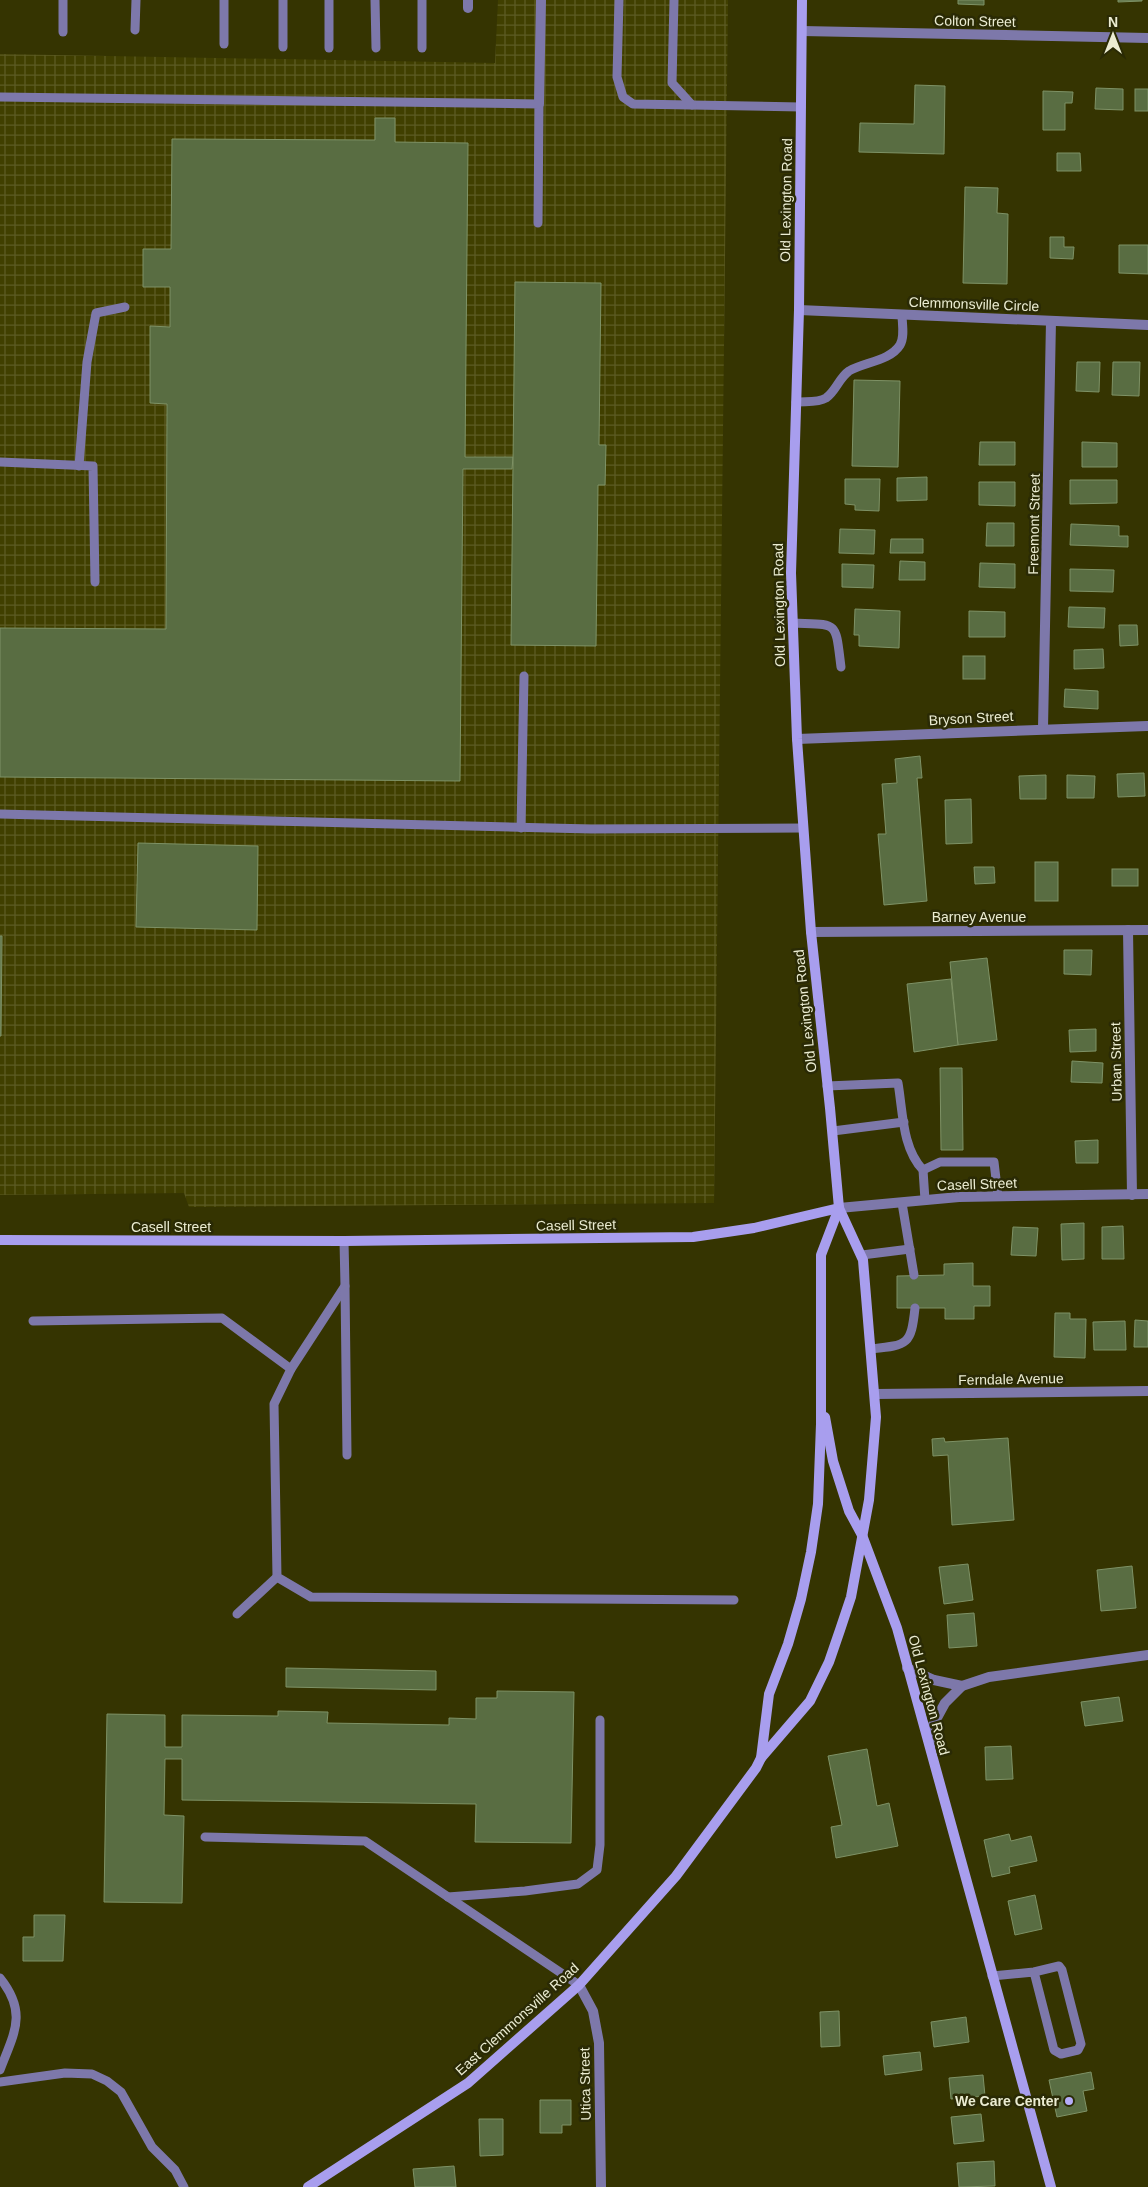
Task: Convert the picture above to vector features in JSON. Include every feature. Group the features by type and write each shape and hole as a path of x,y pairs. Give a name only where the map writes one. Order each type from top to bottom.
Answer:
{"main road":[{"name":"Old Lexington Road","path":"802,0 799,310 791,573 796,740 810,932 828,1086 838,1208 862,1255 875,1394 876,1416 871,1482 862,1535 897,1628 1050,2187"},
{"name":"Old Lexington Road","path":"821,1393 821,1255 838,1208"},
{"name":"Casell Street","path":"0,1240 344,1241 693,1237 754,1228 838,1208"},
{"path":"821,1393 833,1462 849,1511 862,1535"},
{"name":"East Clemmonsville Road","path":"761,1758 770,1694 788,1644 801,1599 811,1552 818,1504 821,1393"},
{"name":"East Clemmonsville Road","path":"308,2187 468,2083 578,1985 676,1876 756,1768 761,1758 810,1701 829,1662 851,1597 862,1535"}],"street":[{"path":"539,104 541,0"},
{"name":"Colton Street","path":"802,31 1148,38"},
{"name":"Clemmonsville Circle","path":"799,310 1148,325"},
{"name":"Freemont Street","path":"1043,728 1052,321"},
{"name":"Bryson Street","path":"796,740 1043,728 1147,726"},
{"name":"Urban Street","path":"1128,930 1132,1194"},
{"name":"Barney Avenue","path":"810,932 1148,930"},
{"name":"Casell Street","path":"838,1208 959,1197 1148,1194"},
{"name":"Ferndale Avenue","path":"875,1394 1148,1391"},
{"path":"929,1750 933,1725 945,1703 962,1686 989,1677 1148,1656"},
{"path":"907,1668 934,1680 962,1686"},
{"name":"Utica Street","path":"578,1985 593,2011 599,2043 601,2187"}],"lane":[{"path":"63,0 63,32"},
{"path":"135,30 136,0"},
{"path":"224,0 224,44"},
{"path":"283,0 283,47"},
{"path":"329,0 329,48"},
{"path":"376,0 376,48"},
{"path":"422,0 422,48"},
{"path":"619,0 617,77 623,97 633,104 801,107"},
{"path":"674,0 672,83 692,105"},
{"path":"0,97 539,104 538,223"},
{"path":"79,466 87,362 96,313 126,307"},
{"path":"796,402 818,401 826,398 831,394 841,378 849,371 890,354 900,347 902,340 902,314"},
{"path":"0,462 93,466 96,582"},
{"path":"793,623 828,625 834,628 837,633 841,667"},
{"path":"521,828 524,676"},
{"path":"0,814 521,828 803,828"},
{"path":"828,1086 898,1083 904,1122 914,1160 923,1170 925,1200"},
{"path":"832,1131 904,1122"},
{"path":"923,1170 940,1162 994,1162 998,1196"},
{"path":"902,1202 914,1276"},
{"path":"344,1241 347,1455"},
{"path":"862,1255 910,1249"},
{"path":"237,1614 277,1577 274,1404 291,1370 345,1286"},
{"path":"871,1349 897,1346 905,1342 912,1334 915,1308"},
{"path":"33,1321 222,1318 291,1370"},
{"path":"277,1577 311,1598 734,1600"},
{"path":"448,1896 525,1891 578,1884 597,1870 600,1845 600,1720"},
{"path":"205,1837 365,1841 578,1985"},
{"path":"992,1976 1034,1972 1059,1966 1062,1970 1081,2044 1078,2050 1061,2054 1054,2050 1034,1972"},
{"path":"0,1978 16,2002 17,2026 0,2070"},
{"path":"0,2082 64,2073 92,2074 107,2081 121,2092 152,2146 175,2170 184,2187"}],"shaded area":[{"path":"498,0 728,0 714,1203 189,1207 184,1193 0,1195 0,54 495,63"}],"building":[{"path":"958,0 984,0 984,5 958,4"},
{"path":"1118,0 1142,0 1142,1 1118,2"},
{"path":"915,85 945,86 944,154 859,152 860,123 914,124"},
{"path":"1096,88 1123,89 1123,110 1095,109"},
{"path":"1135,89 1148,89 1148,111 1135,111"},
{"path":"1043,91 1073,92 1072,103 1065,103 1065,130 1043,130"},
{"path":"375,118 395,118 395,142 468,143 465,457 513,457 512,469 463,469 460,781 0,777 0,628 166,629 167,404 150,403 150,326 170,327 170,287 143,287 143,249 171,249 172,139 375,140"},
{"path":"1057,153 1080,153 1081,171 1057,171"},
{"path":"965,187 998,188 997,213 1008,214 1007,284 963,283"},
{"path":"1050,237 1064,237 1064,247 1074,247 1073,259 1050,258"},
{"path":"1119,245 1148,245 1148,274 1119,273"},
{"path":"515,282 601,283 599,445 606,445 605,485 598,485 596,646 511,645"},
{"path":"1077,362 1100,362 1099,392 1076,391"},
{"path":"1113,362 1140,362 1139,396 1112,395"},
{"path":"854,380 900,381 898,467 852,466"},
{"path":"980,442 1015,442 1015,465 979,465"},
{"path":"1082,442 1117,443 1117,467 1082,467"},
{"path":"927,477 927,500 897,501 897,478"},
{"path":"845,479 880,479 879,511 855,510 855,505 845,504"},
{"path":"1070,480 1117,480 1117,503 1070,504"},
{"path":"979,482 1015,482 1015,506 979,505"},
{"path":"987,523 1014,523 1014,546 986,546"},
{"path":"1071,524 1119,526 1119,536 1128,536 1128,547 1070,545"},
{"path":"840,529 875,530 874,554 839,553"},
{"path":"891,539 923,539 923,553 890,553"},
{"path":"900,561 925,562 925,580 899,580"},
{"path":"980,563 1015,564 1015,588 979,587"},
{"path":"842,564 874,565 873,588 842,587"},
{"path":"1070,569 1114,570 1113,592 1070,591"},
{"path":"1069,607 1105,608 1104,628 1068,627"},
{"path":"855,609 900,611 899,648 859,646 859,635 854,635"},
{"path":"969,611 1005,612 1005,637 969,637"},
{"path":"1119,625 1137,625 1138,645 1120,646"},
{"path":"1103,649 1104,668 1074,669 1074,650"},
{"path":"963,656 985,656 985,679 963,679"},
{"path":"1065,689 1098,691 1098,709 1064,707"},
{"path":"920,756 922,778 917,778 927,901 884,905 878,834 886,834 882,784 897,783 895,759"},
{"path":"1144,773 1145,796 1118,797 1117,774"},
{"path":"1046,775 1046,799 1020,799 1019,776"},
{"path":"1067,775 1095,776 1094,798 1067,798"},
{"path":"971,799 972,843 946,844 945,800"},
{"path":"138,843 258,846 257,930 136,927"},
{"path":"1035,862 1058,862 1058,901 1035,901"},
{"path":"974,867 994,867 995,883 975,884"},
{"path":"1112,869 1138,869 1138,886 1112,886"},
{"path":"0,936 2,936 1,1036 0,1036"},
{"path":"1064,950 1092,950 1091,975 1064,974"},
{"path":"987,958 997,1040 958,1045 950,962"},
{"path":"951,979 958,1045 914,1052 907,984"},
{"path":"1096,1029 1096,1051 1070,1052 1069,1030"},
{"path":"1072,1061 1103,1063 1102,1083 1071,1082"},
{"path":"940,1068 962,1068 963,1150 941,1150"},
{"path":"1098,1140 1098,1163 1076,1163 1075,1141"},
{"path":"1084,1223 1084,1259 1062,1260 1061,1224"},
{"path":"1123,1226 1124,1259 1102,1259 1102,1227"},
{"path":"1013,1227 1038,1228 1036,1256 1011,1255"},
{"path":"973,1263 973,1286 990,1286 990,1306 974,1306 974,1319 945,1319 945,1308 897,1308 897,1276 944,1275 944,1264"},
{"path":"1055,1313 1070,1313 1070,1319 1086,1319 1085,1358 1054,1357"},
{"path":"1135,1320 1148,1321 1148,1347 1134,1347"},
{"path":"1125,1321 1126,1350 1094,1350 1093,1322"},
{"path":"944,1438 945,1442 1008,1438 1014,1520 952,1525 948,1455 933,1456 932,1439"},
{"path":"968,1564 973,1600 944,1604 939,1567"},
{"path":"1132,1566 1136,1608 1101,1611 1097,1570"},
{"path":"974,1613 977,1646 949,1648 947,1615"},
{"path":"286,1668 436,1671 436,1690 286,1687"},
{"path":"497,1691 574,1692 571,1843 475,1842 476,1804 182,1800 182,1759 165,1759 164,1815 184,1816 182,1903 104,1902 107,1714 165,1715 165,1747 182,1747 182,1715 278,1716 278,1711 328,1712 327,1723 449,1725 449,1718 476,1719 476,1698 497,1698"},
{"path":"1119,1697 1123,1721 1085,1726 1081,1702"},
{"path":"1011,1746 1013,1779 986,1780 985,1747"},
{"path":"867,1749 877,1806 889,1803 898,1846 836,1858 831,1827 842,1825 828,1756"},
{"path":"1009,1834 1011,1841 1031,1836 1037,1861 1009,1867 1010,1873 992,1877 984,1840"},
{"path":"1035,1895 1042,1929 1015,1935 1008,1901"},
{"path":"34,1915 65,1915 63,1961 23,1961 23,1937 34,1937"},
{"path":"839,2011 840,2046 821,2047 820,2012"},
{"path":"966,2017 969,2042 934,2047 931,2022"},
{"path":"920,2052 922,2070 885,2075 883,2056"},
{"name":"We Care Center","path":"1091,2072 1094,2089 1083,2091 1087,2111 1057,2117 1049,2080"},
{"path":"983,2075 985,2096 951,2099 949,2078"},
{"path":"540,2100 571,2100 571,2125 562,2125 562,2133 540,2133"},
{"path":"981,2114 984,2141 954,2144 951,2117"},
{"path":"479,2119 503,2119 503,2155 480,2156"},
{"path":"994,2161 995,2186 959,2187 957,2163"},
{"path":"454,2166 456,2187 415,2187 413,2169"}],"place":[{"name":"We Care Center","path":"1069,2101"}]}
